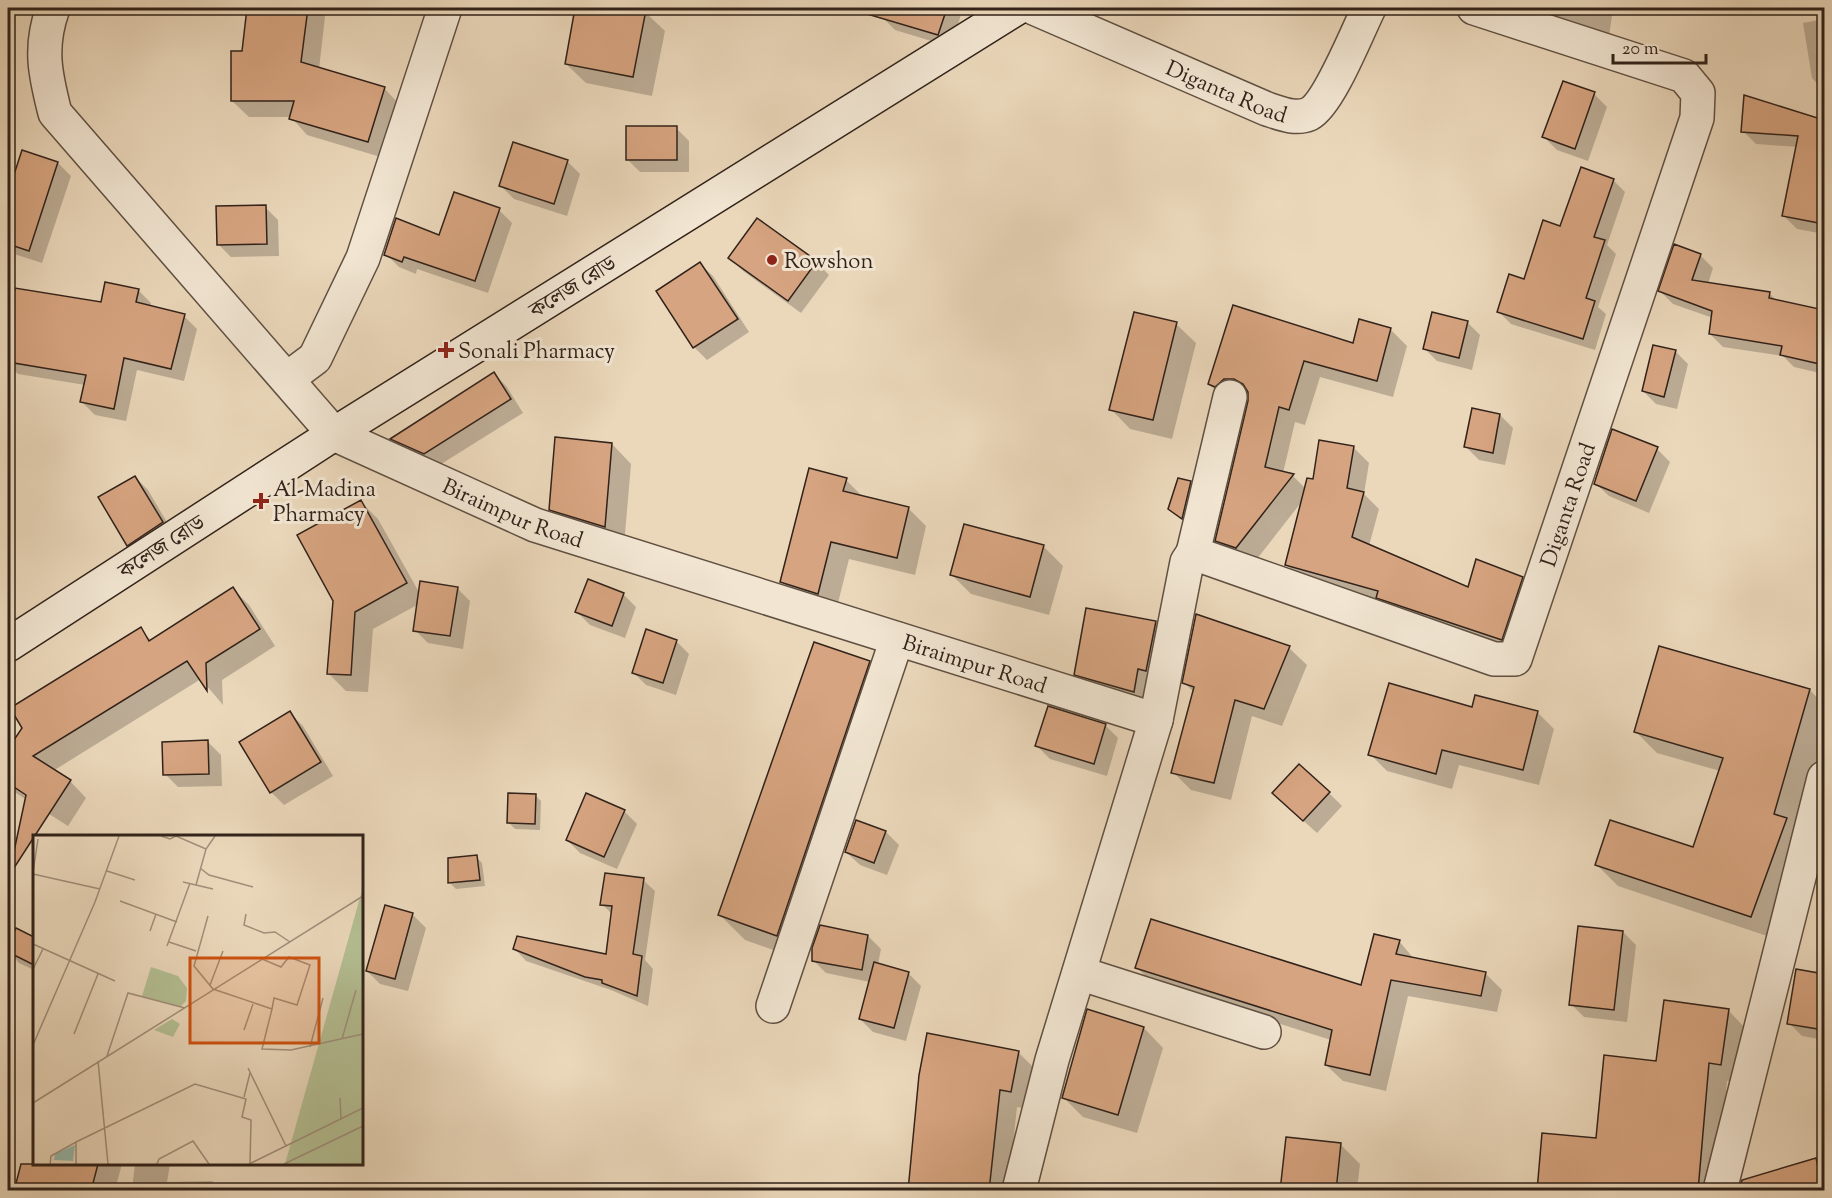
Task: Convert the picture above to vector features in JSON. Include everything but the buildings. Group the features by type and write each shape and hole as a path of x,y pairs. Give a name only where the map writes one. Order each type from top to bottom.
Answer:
{"street":[{"path":"53,8 45,29 44,71 55,112 334,434"},
{"path":"287,379 315,358 363,258 445,8"},
{"name":"কলেজ রোড","path":"8,645 334,434 1017,8"},
{"name":"Diganta Road","path":"1034,8 1267,110 1292,117 1309,114 1327,95 1369,8"},
{"name":"Diganta Road","path":"1193,553 1494,659 1515,659 1697,118 1698,93 1684,76 1474,8"},
{"path":"1019,1191 1052,1060 1156,720 1187,562 1193,553 1230,397"},
{"name":"Biraimpur Road","path":"334,434 535,525 1156,720"},
{"path":"773,1006 897,639"},
{"path":"1720,1191 1824,778"},
{"path":"1079,973 1264,1032"}],"place":[{"name":"Rowshon","path":"772,260"},
{"name":"Sonali Pharmacy","path":"446,350"},
{"name":"Al-Madina Pharmacy","path":"261,501"}]}
